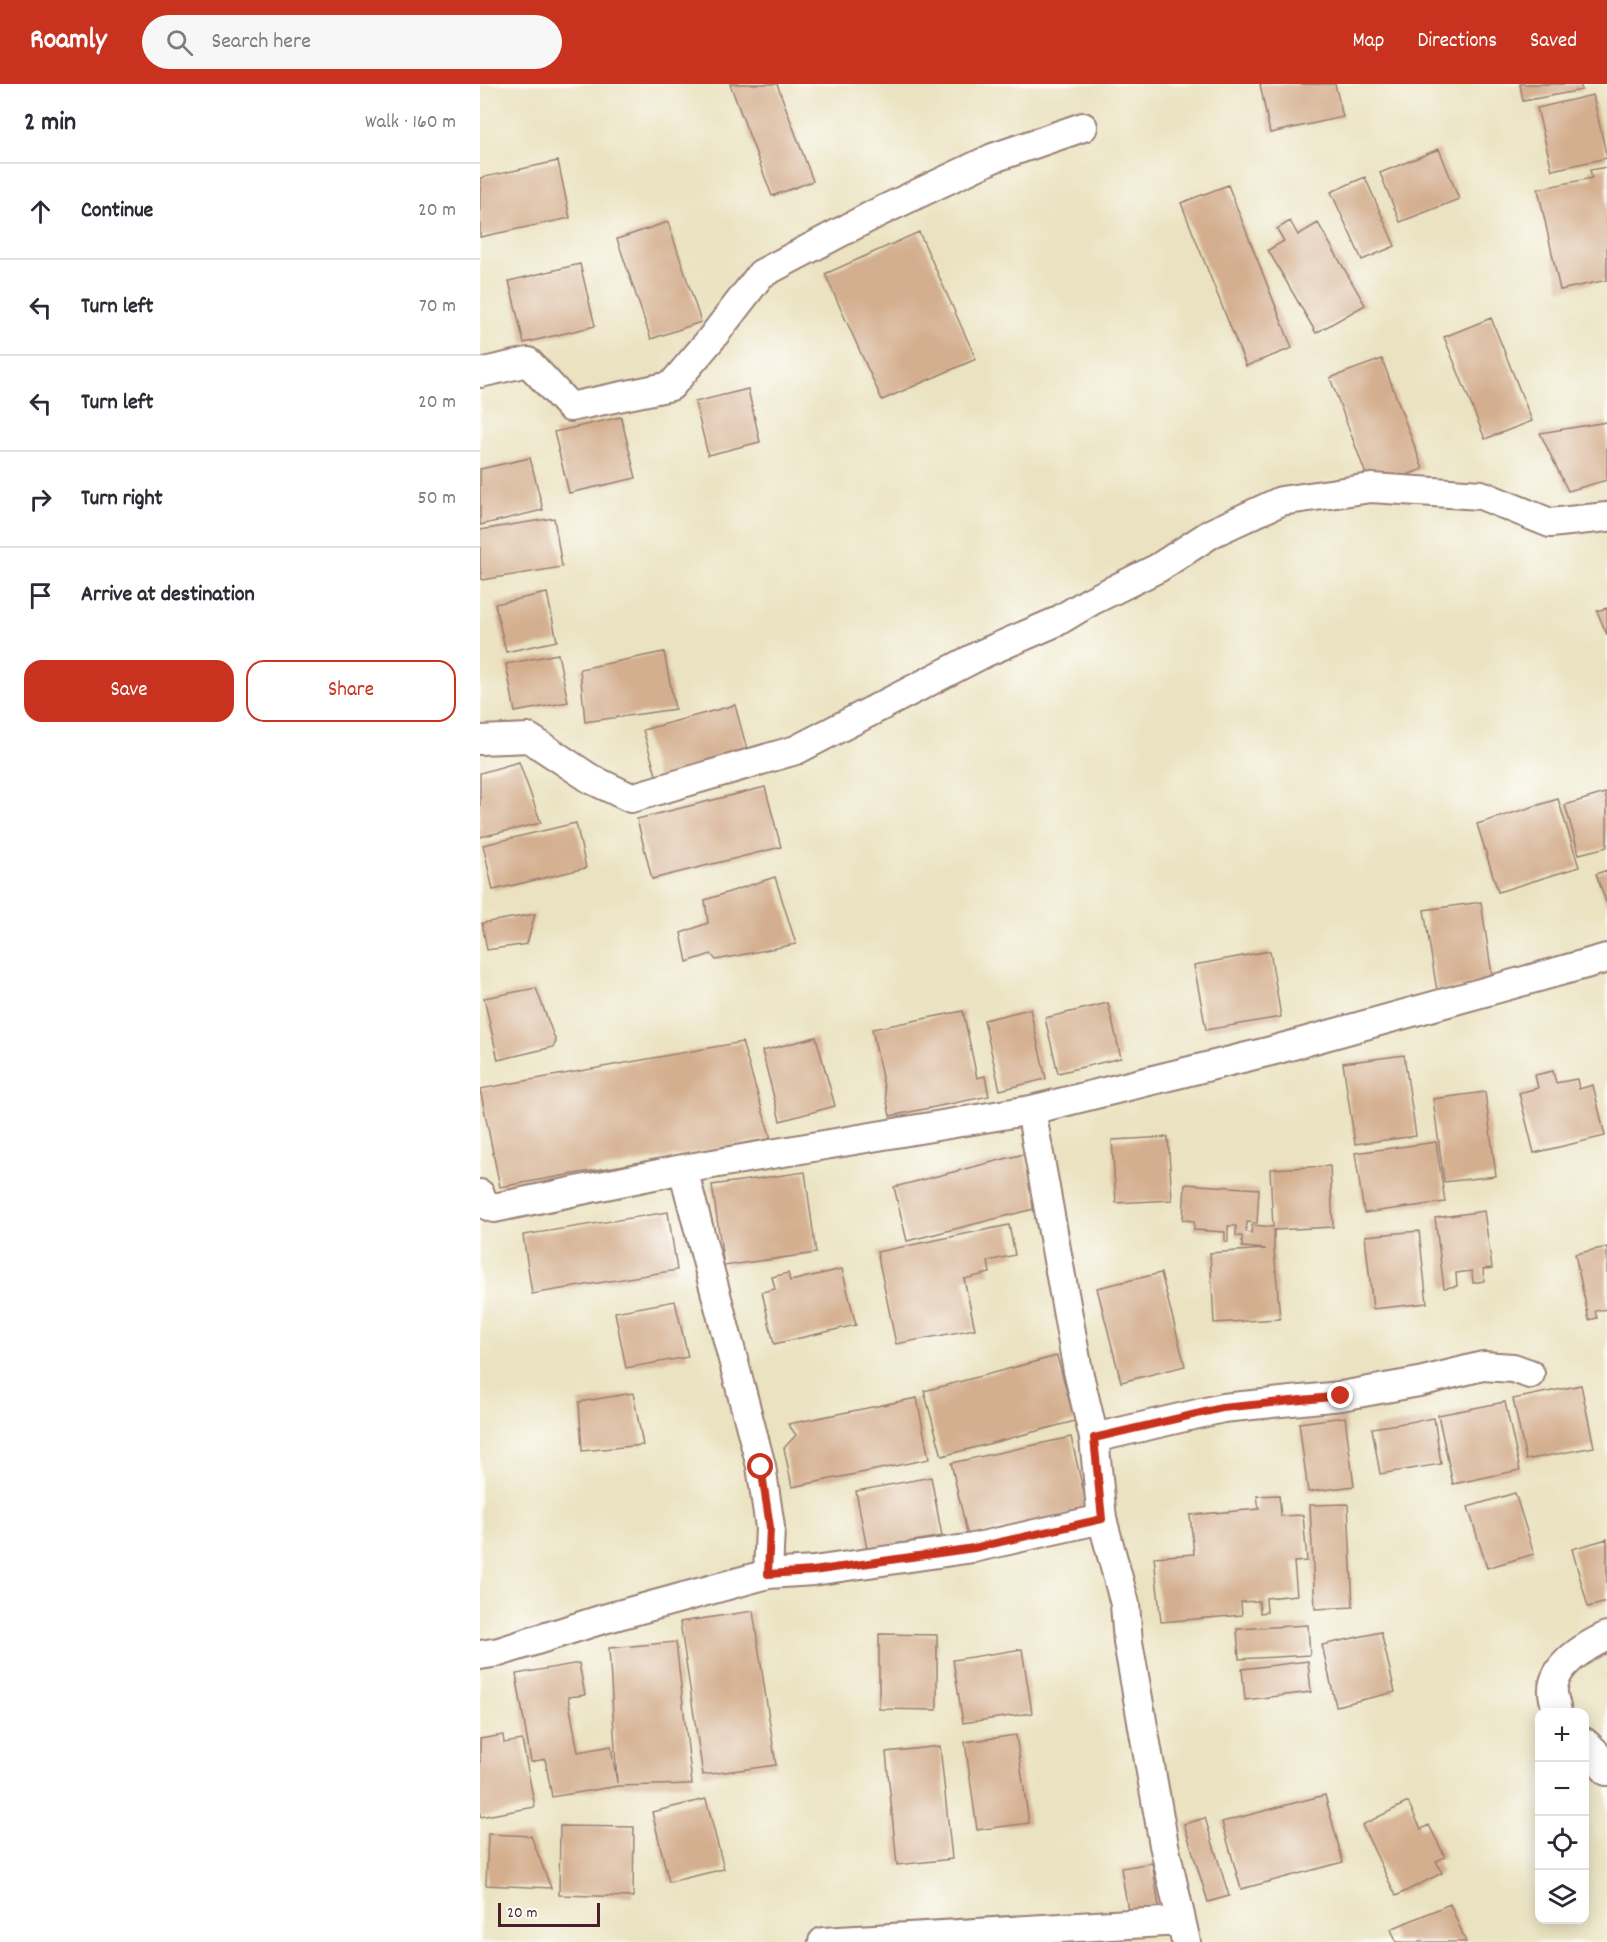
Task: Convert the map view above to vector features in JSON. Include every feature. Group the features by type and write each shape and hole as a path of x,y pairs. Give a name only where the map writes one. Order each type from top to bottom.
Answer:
{"street":[{"path":"480,373 528,363 570,407 671,386 762,274 877,213 993,158 1083,127"},
{"path":"480,740 529,738 591,779 631,798 796,750 984,653 1056,622 1091,601 1158,568 1212,533 1281,501 1371,488 1481,495 1550,523 1607,517"},
{"path":"480,1194 487,1206 494,1208 683,1169 1031,1110 1271,1051 1607,957"},
{"path":"824,1942 1183,1931 1164,1845 1130,1653 1125,1604 1102,1519 1094,1438 1078,1371 1031,1110"},
{"path":"683,1169 761,1467 770,1527 768,1574"},
{"path":"1094,1438 1222,1408 1341,1396 1419,1382 1483,1366 1513,1368 1530,1374"},
{"path":"480,1655 499,1652 600,1620 768,1574 813,1571 974,1548 1102,1519"},
{"path":"1556,1708 1553,1688 1564,1662 1607,1636"},
{"path":"1589,1746 1607,1771"}],"building":[{"path":"730,84 777,84 813,181 772,196"},
{"path":"1260,84 1335,84 1343,117 1270,133"},
{"path":"1520,84 1580,84 1582,90 1523,101"},
{"path":"1593,95 1607,158 1552,170 1537,108"},
{"path":"1439,149 1459,199 1400,222 1380,173"},
{"path":"558,161 570,218 480,237 480,178"},
{"path":"1607,167 1607,280 1560,290 1538,189 1592,178 1590,170"},
{"path":"1365,177 1395,246 1362,260 1331,192"},
{"path":"1228,185 1292,348 1246,366 1181,203"},
{"path":"1290,221 1298,235 1318,223 1365,305 1316,333 1268,250 1284,241 1277,229"},
{"path":"668,222 701,322 651,339 617,239"},
{"path":"919,232 976,359 882,400 825,274"},
{"path":"580,264 595,326 524,343 509,281"},
{"path":"1491,318 1532,421 1485,439 1444,337"},
{"path":"1382,359 1423,469 1371,488 1330,378"},
{"path":"748,389 760,442 708,455 695,402"},
{"path":"621,417 636,478 569,493 554,432"},
{"path":"1607,422 1607,480 1568,491 1540,433"},
{"path":"530,458 543,510 480,525 480,469"},
{"path":"554,518 562,567 482,580 480,530"},
{"path":"547,593 557,641 506,652 495,604"},
{"path":"1607,608 1607,635 1597,611"},
{"path":"664,652 675,709 585,722 580,669"},
{"path":"558,654 568,702 515,712 506,664"},
{"path":"735,705 748,753 657,778 643,730"},
{"path":"519,762 541,823 480,837 480,773"},
{"path":"765,787 781,847 652,879 637,819"},
{"path":"1605,793 1607,847 1579,854 1565,805"},
{"path":"1558,799 1579,867 1498,892 1477,824"},
{"path":"576,823 586,868 493,890 483,845"},
{"path":"1607,870 1607,905 1596,874"},
{"path":"775,877 796,944 716,960 711,954 687,962 681,933 708,923 705,900"},
{"path":"1481,902 1493,982 1437,991 1424,910"},
{"path":"535,914 527,944 487,950 482,923"},
{"path":"1270,951 1281,1017 1206,1030 1194,965"},
{"path":"536,988 556,1042 553,1047 498,1060 484,998"},
{"path":"1108,1003 1121,1058 1058,1073 1045,1018"},
{"path":"1030,1009 1046,1079 1000,1090 984,1020"},
{"path":"963,1011 977,1078 985,1076 989,1096 890,1116 872,1029"},
{"path":"816,1037 835,1106 780,1121 762,1051"},
{"path":"742,1042 771,1139 500,1187 480,1089"},
{"path":"1404,1055 1416,1136 1355,1144 1343,1063"},
{"path":"1553,1071 1556,1083 1577,1079 1579,1089 1593,1085 1605,1136 1534,1153 1519,1093 1538,1088 1535,1075"},
{"path":"1485,1092 1496,1176 1444,1182 1433,1099"},
{"path":"1168,1137 1172,1200 1116,1203 1112,1140"},
{"path":"1436,1142 1445,1202 1364,1213 1355,1153"},
{"path":"1024,1154 1038,1208 907,1241 894,1187"},
{"path":"1330,1166 1333,1227 1274,1230 1280,1319 1214,1323 1210,1253 1266,1249 1242,1247 1242,1236 1236,1236 1236,1226 1228,1226 1228,1242 1225,1242 1225,1232 1194,1230 1194,1221 1183,1220 1185,1184 1259,1189 1257,1223 1247,1222 1246,1232 1251,1233 1252,1225 1273,1227 1270,1169"},
{"path":"805,1172 816,1253 724,1266 712,1185"},
{"path":"1484,1211 1492,1268 1483,1269 1484,1281 1473,1283 1472,1271 1456,1273 1457,1286 1444,1288 1435,1218"},
{"path":"668,1212 677,1270 532,1294 523,1235"},
{"path":"1009,1225 1015,1255 988,1261 990,1273 964,1279 975,1329 896,1344 877,1252"},
{"path":"1419,1231 1427,1303 1373,1309 1365,1236"},
{"path":"1607,1247 1607,1309 1595,1311 1597,1318 1589,1320 1575,1254"},
{"path":"842,1269 856,1325 774,1344 762,1292 775,1289 772,1277 788,1273 790,1281"},
{"path":"1161,1273 1185,1366 1121,1382 1097,1288"},
{"path":"675,1301 688,1357 626,1368 615,1312"},
{"path":"1057,1356 1075,1421 942,1456 924,1391"},
{"path":"1581,1385 1594,1447 1526,1460 1513,1399"},
{"path":"633,1393 643,1445 582,1451 579,1402"},
{"path":"917,1398 929,1459 792,1487 784,1448 796,1435 788,1424"},
{"path":"1505,1402 1520,1470 1453,1484 1438,1415"},
{"path":"1345,1417 1354,1486 1308,1492 1299,1423"},
{"path":"1434,1418 1441,1464 1380,1474 1372,1428"},
{"path":"1071,1437 1088,1511 968,1537 951,1463"},
{"path":"931,1477 942,1536 867,1549 856,1491"},
{"path":"1515,1493 1534,1554 1487,1568 1468,1507"},
{"path":"1279,1495 1281,1516 1303,1515 1307,1561 1294,1562 1297,1595 1266,1598 1267,1612 1260,1613 1259,1601 1241,1602 1242,1615 1161,1622 1154,1557 1194,1554 1190,1515 1259,1509 1257,1496"},
{"path":"1348,1504 1353,1607 1315,1609 1310,1505"},
{"path":"1607,1539 1607,1602 1588,1607 1572,1549"},
{"path":"753,1611 776,1765 703,1775 680,1622"},
{"path":"1308,1625 1310,1655 1239,1659 1237,1629"},
{"path":"1381,1632 1395,1692 1336,1706 1322,1645"},
{"path":"879,1634 937,1635 937,1710 879,1709"},
{"path":"676,1642 692,1784 618,1786 552,1797 545,1759 531,1762 516,1674 579,1663 585,1695 568,1697 578,1752 611,1746 617,1783 609,1648"},
{"path":"1022,1649 1032,1713 963,1723 953,1660"},
{"path":"1308,1661 1311,1692 1245,1700 1242,1669"},
{"path":"503,1735 504,1743 522,1740 535,1807 480,1817 480,1739"},
{"path":"1016,1735 1029,1823 977,1830 965,1742"},
{"path":"940,1746 952,1859 897,1865 886,1752"},
{"path":"1325,1795 1343,1862 1241,1889 1222,1822"},
{"path":"706,1799 724,1869 669,1882 652,1812"},
{"path":"1408,1802 1421,1829 1429,1825 1445,1857 1436,1861 1442,1873 1396,1896 1362,1825"},
{"path":"1205,1818 1229,1896 1208,1902 1184,1824"},
{"path":"560,1826 634,1827 633,1897 559,1895"},
{"path":"488,1834 531,1836 551,1888 486,1885"},
{"path":"1152,1863 1160,1912 1129,1917 1121,1868"},
{"path":"1450,1904 1466,1942 1396,1942 1391,1929"}],"route":[{"path":"761,1467 770,1527 768,1574 813,1571 974,1548 1102,1519 1094,1438 1222,1408 1341,1396"}]}
